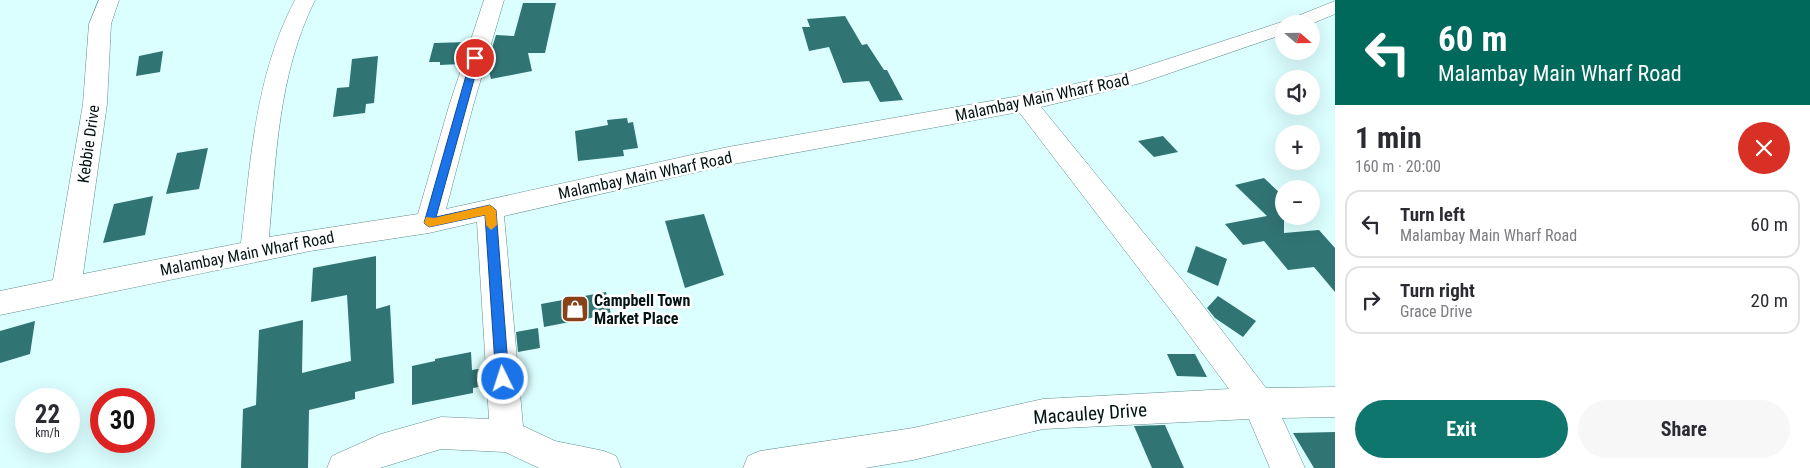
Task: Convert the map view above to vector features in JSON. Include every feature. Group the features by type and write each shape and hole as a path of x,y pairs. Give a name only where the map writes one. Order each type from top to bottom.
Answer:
{"street":[{"name":"Kebbie Drive","path":"66,288 95,104 100,24 109,0"},
{"path":"254,252 271,103 279,57 305,0"},
{"path":"429,223 461,106 494,0"},
{"path":"1315,15 1335,7"},
{"name":"Malambay Main Wharf Road","path":"0,303 66,288 310,240 429,223 728,156 1025,103 1133,78 1275,31"},
{"path":"1025,103 1186,307 1258,403 1288,468"},
{"path":"490,210 507,436"},
{"name":"Macauley Drive","path":"760,468 912,444 1043,414 1258,403 1335,402"},
{"path":"344,468 381,450 441,433 507,436 553,457 604,468"}],"building":[{"path":"523,3 556,3 545,53 528,53 532,71 491,79 487,64 496,35 514,36"},
{"path":"845,16 862,45 867,44 884,70 887,70 903,100 880,102 869,81 843,83 829,47 809,51 802,27 810,27 807,19"},
{"path":"468,42 461,64 440,65 440,62 429,62 434,43"},
{"path":"163,51 160,72 136,76 139,56"},
{"path":"378,56 374,103 366,104 365,113 333,117 337,88 349,87 352,59"},
{"path":"627,118 628,123 633,122 638,148 623,150 624,156 578,161 575,131 608,125 607,120"},
{"path":"1163,136 1178,152 1154,157 1138,141"},
{"path":"208,148 199,189 166,194 177,153"},
{"path":"1264,178 1275,188 1275,225 1284,225 1284,233 1319,230 1335,248 1335,292 1314,267 1288,270 1264,241 1243,245 1225,224 1267,216 1235,185"},
{"path":"153,196 145,235 103,243 114,204"},
{"path":"704,214 724,275 685,288 665,221"},
{"path":"1196,246 1227,259 1218,286 1187,272"},
{"path":"376,256 376,309 390,305 394,383 355,392 355,399 309,410 308,468 241,468 243,409 256,405 259,330 303,320 302,373 351,361 347,295 311,302 313,268"},
{"name":"Campbell Town Market Place","path":"606,292 611,314 544,327 541,304"},
{"path":"1218,296 1256,321 1243,337 1215,318 1207,308"},
{"path":"35,321 30,354 0,363 0,331"},
{"path":"538,328 540,348 518,352 516,332"},
{"path":"471,352 472,370 484,368 485,386 473,388 473,393 412,405 412,366 435,361 435,359"},
{"path":"1167,354 1195,354 1207,377 1177,376"},
{"path":"1165,425 1184,468 1152,468 1134,426"},
{"path":"1335,432 1335,468 1314,468 1293,433"}],"slow traffic":[{"path":"430,221 429,223 490,210 491,225"}],"place":[{"name":"Campbell Town Market Place","path":"575,309"}],"route":[{"path":"475,58 429,223 490,210 503,379"}]}
